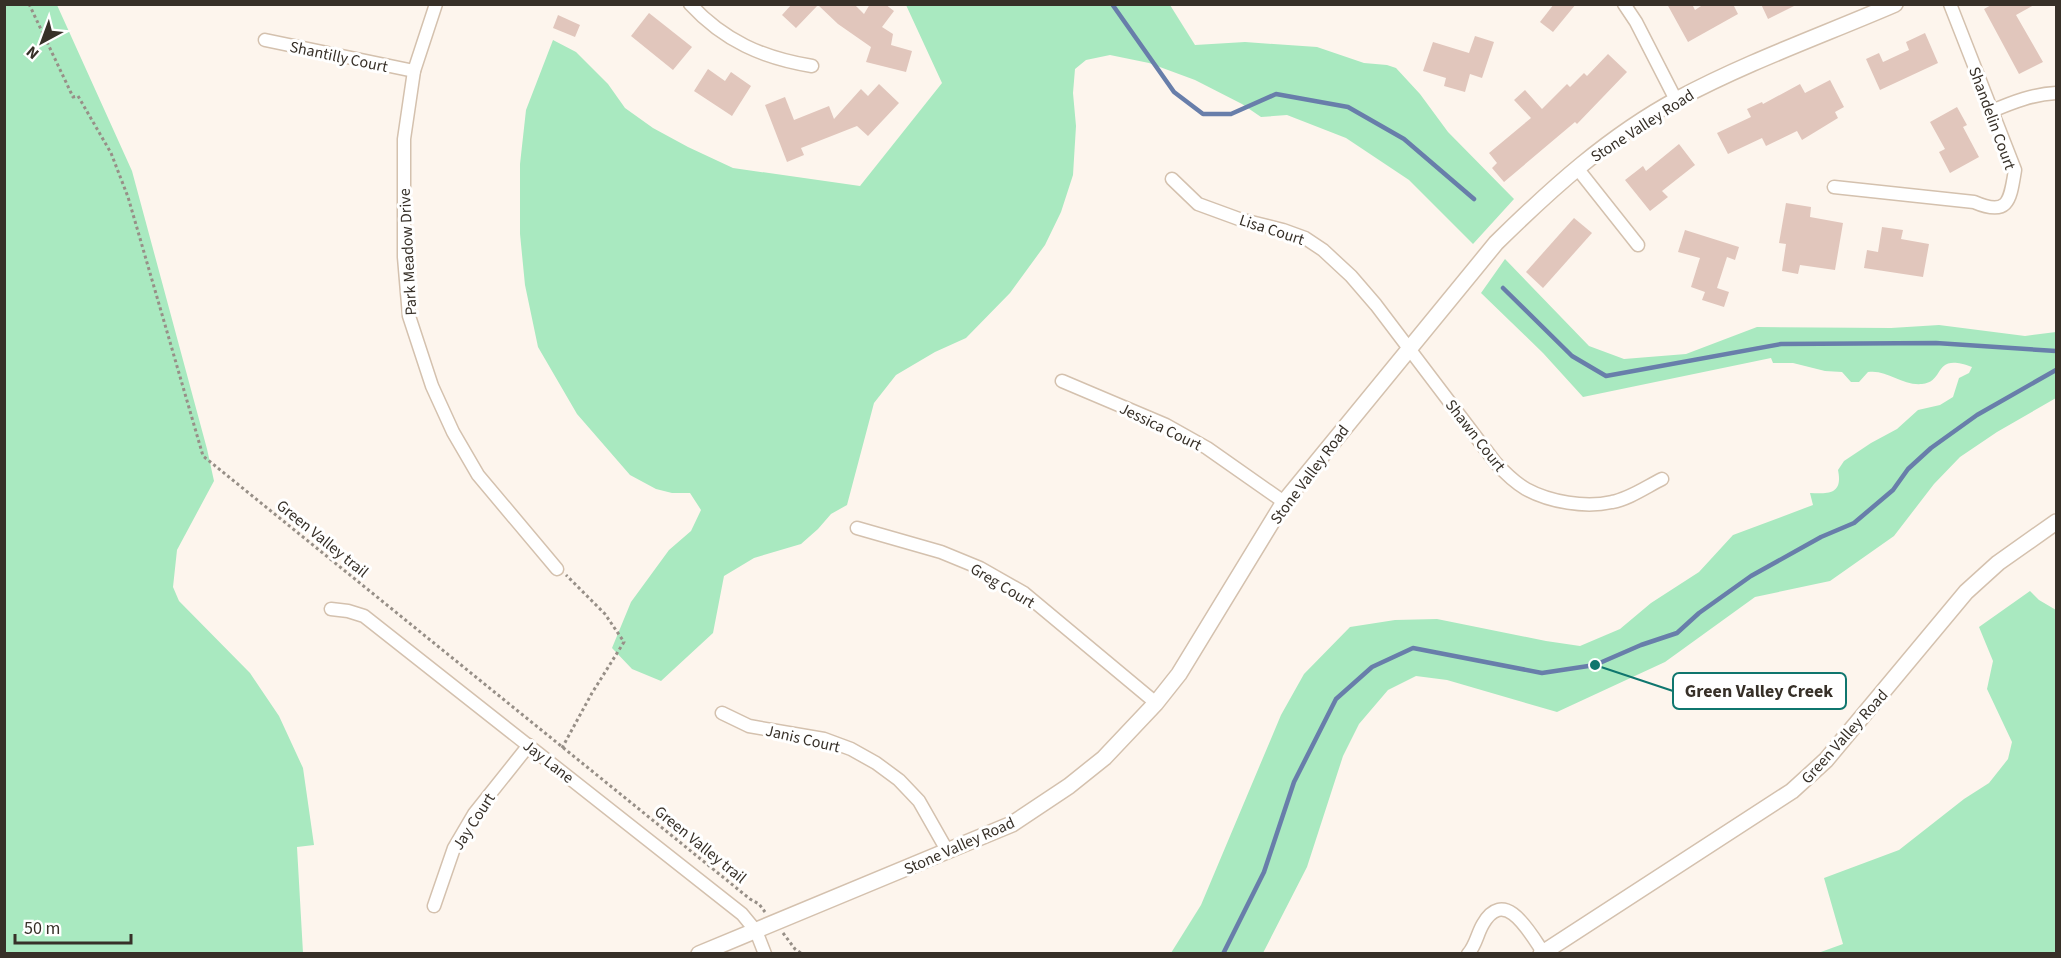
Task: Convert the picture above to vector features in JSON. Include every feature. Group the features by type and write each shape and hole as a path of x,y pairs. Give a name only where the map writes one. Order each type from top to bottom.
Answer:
{"street":[{"name":"Park Meadow Drive","path":"436,4 414,71 404,139 404,256 409,316 432,386 453,432 478,475 557,568"},
{"path":"690,4 706,22 739,44 774,57 812,66"},
{"path":"1624,4 1641,30 1676,100"},
{"name":"Stone Valley Road","path":"699,954 1012,824 1069,786 1104,758 1156,703 1199,643 1284,502 1496,243 1536,204 1626,130 1676,100 1731,72 1895,4"},
{"name":"Shandelin Court","path":"1834,187 1974,202 1990,209 2000,208 2007,201 2012,192 2015,170 1950,4"},
{"name":"Shantilly Court","path":"265,40 414,71"},
{"path":"1992,111 2016,101 2056,93"},
{"path":"1577,168 1638,245"},
{"name":"Lisa Court","path":"1172,179 1198,204 1239,219 1305,238 1323,250 1351,276 1408,349"},
{"name":"Shawn Court","path":"1408,349 1495,462 1510,478 1526,489 1560,501 1604,503 1626,497 1662,479"},
{"name":"Jessica Court","path":"1062,381 1166,424 1207,448 1284,502"},
{"name":"Green Valley Road","path":"1542,953 1792,791 1826,760 1966,592 1998,563 2056,522"},
{"name":"Greg Court","path":"857,528 941,552 980,568 1024,593 1156,703"},
{"name":"Jay Lane","path":"331,609 364,616 742,914 756,931"},
{"name":"Janis Court","path":"722,713 749,726 824,739 851,749 876,763 899,780 919,801 948,852"},
{"name":"Jay Court","path":"434,906 454,849 474,814 530,745"},
{"path":"1468,954 1476,944 1485,920 1491,912 1500,909 1509,910 1520,920 1542,953"},
{"path":"756,931 765,954"}],"path":[{"name":"Green Valley trail","path":"29,4 73,97 78,96 115,164 128,198 203,456 562,748 759,904 795,949 802,954"},
{"path":"557,568 605,614 624,642 592,693 562,748"}],"green space":[{"path":"5,4 57,5 132,171 214,481 177,550 173,587 179,601 250,673 279,716 303,768 314,845 297,847 303,953 5,953"},
{"path":"906,5 1170,5 1195,45 1245,42 1317,47 1364,63 1387,65 1396,68 1420,94 1448,132 1514,199 1473,244 1409,180 1346,138 1287,115 1261,117 1242,104 1195,80 1149,63 1110,55 1086,60 1075,69 1073,93 1076,126 1073,175 1061,212 1045,245 1010,293 966,338 935,352 896,375 874,403 847,505 831,514 801,544 754,558 724,576 713,633 661,681 632,669 612,648 631,602 669,550 691,531 701,510 690,493 672,493 656,489 630,475 577,414 538,347 525,285 520,234 520,164 526,110 553,40 576,52 608,84 625,108 653,128 688,147 733,168 860,186 942,83"},
{"path":"1505,259 1589,346 1624,359 1686,354 1757,327 1891,328 1939,325 2025,336 2056,332 2056,398 1997,432 1960,457 1934,484 1894,536 1830,581 1755,597 1665,662 1557,712 1447,680 1416,676 1388,690 1359,724 1343,756 1307,867 1263,953 1171,953 1201,905 1281,715 1304,674 1350,627 1395,620 1437,619 1580,646 1620,629 1651,603 1699,572 1733,535 1813,505 1810,493 1833,491 1838,484 1838,470 1844,461 1897,429 1918,410 1940,405 1953,397 1959,378 1969,373 1972,367 1959,363 1945,365 1934,378 1922,384 1908,383 1875,372 1868,372 1859,382 1851,382 1842,372 1825,371 1793,363 1773,363 1771,358 1583,397 1543,353 1481,293"},
{"path":"2030,591 2039,600 2056,610 2056,953 1818,953 1843,944 1824,878 1899,850 1964,799 1989,783 2008,759 2012,742 1987,689 1993,661 1979,627"}],"building":[{"path":"792,4 854,4 864,14 870,4 885,4 894,11 882,27 893,34 891,45 912,51 906,72 866,62 871,47 838,24 818,5 796,28 782,15"},
{"path":"1554,4 1576,4 1553,32 1540,22"},
{"path":"1667,4 1692,4 1695,10 1704,4 1733,4 1738,14 1688,42"},
{"path":"1761,4 1798,4 1768,19"},
{"path":"1993,4 2036,4 2016,15 2043,62 2019,74 1984,9"},
{"path":"649,13 692,47 673,70 631,36"},
{"path":"558,15 580,25 575,37 553,28"},
{"path":"1925,33 1938,63 1880,90 1866,59 1879,53 1883,62 1909,50 1906,42"},
{"path":"1475,36 1494,42 1482,78 1470,74 1465,92 1444,86 1446,78 1423,71 1433,42 1469,53"},
{"path":"1608,54 1627,72 1577,124 1575,122 1504,182 1492,168 1497,163 1489,153 1531,118 1514,100 1525,90 1542,109 1567,84 1570,87 1584,73 1587,76"},
{"path":"708,69 725,81 731,72 751,86 732,116 694,91"},
{"path":"1830,80 1844,107 1835,112 1838,118 1802,140 1797,131 1766,146 1762,138 1728,154 1717,133 1751,117 1747,109 1762,102 1763,104 1800,84 1805,93"},
{"path":"879,84 899,103 868,136 857,126 801,148 804,155 787,162 765,105 785,97 794,120 829,106 834,119 861,89 868,96"},
{"path":"1957,107 1967,125 1963,127 1979,157 1950,173 1939,152 1945,149 1930,122"},
{"path":"1679,144 1695,165 1662,191 1668,197 1650,211 1625,180 1643,166 1646,171"},
{"path":"1786,203 1811,207 1810,217 1843,223 1835,270 1800,265 1798,274 1782,271 1786,244 1779,243"},
{"path":"1574,218 1592,233 1543,288 1526,272"},
{"path":"1882,227 1903,230 1901,239 1929,244 1923,277 1864,268 1867,250 1878,252"},
{"path":"1685,230 1739,247 1735,260 1727,257 1717,288 1729,292 1724,307 1702,300 1705,292 1691,287 1700,258 1678,252"}],"waterway":[{"path":"1112,4 1174,92 1203,114 1231,114 1276,94 1348,107 1404,139 1474,199"},
{"path":"1503,288 1572,356 1606,376 1781,344 1936,343 2056,351"},
{"path":"1223,954 1264,872 1294,782 1336,699 1372,667 1413,648 1542,673 1595,665 1641,645 1677,633 1699,613 1751,576 1821,537 1854,523 1893,490 1908,469 1931,448 1977,415 2056,370"}],"place":[{"name":"Green Valley Creek","path":"1595,665"}]}
